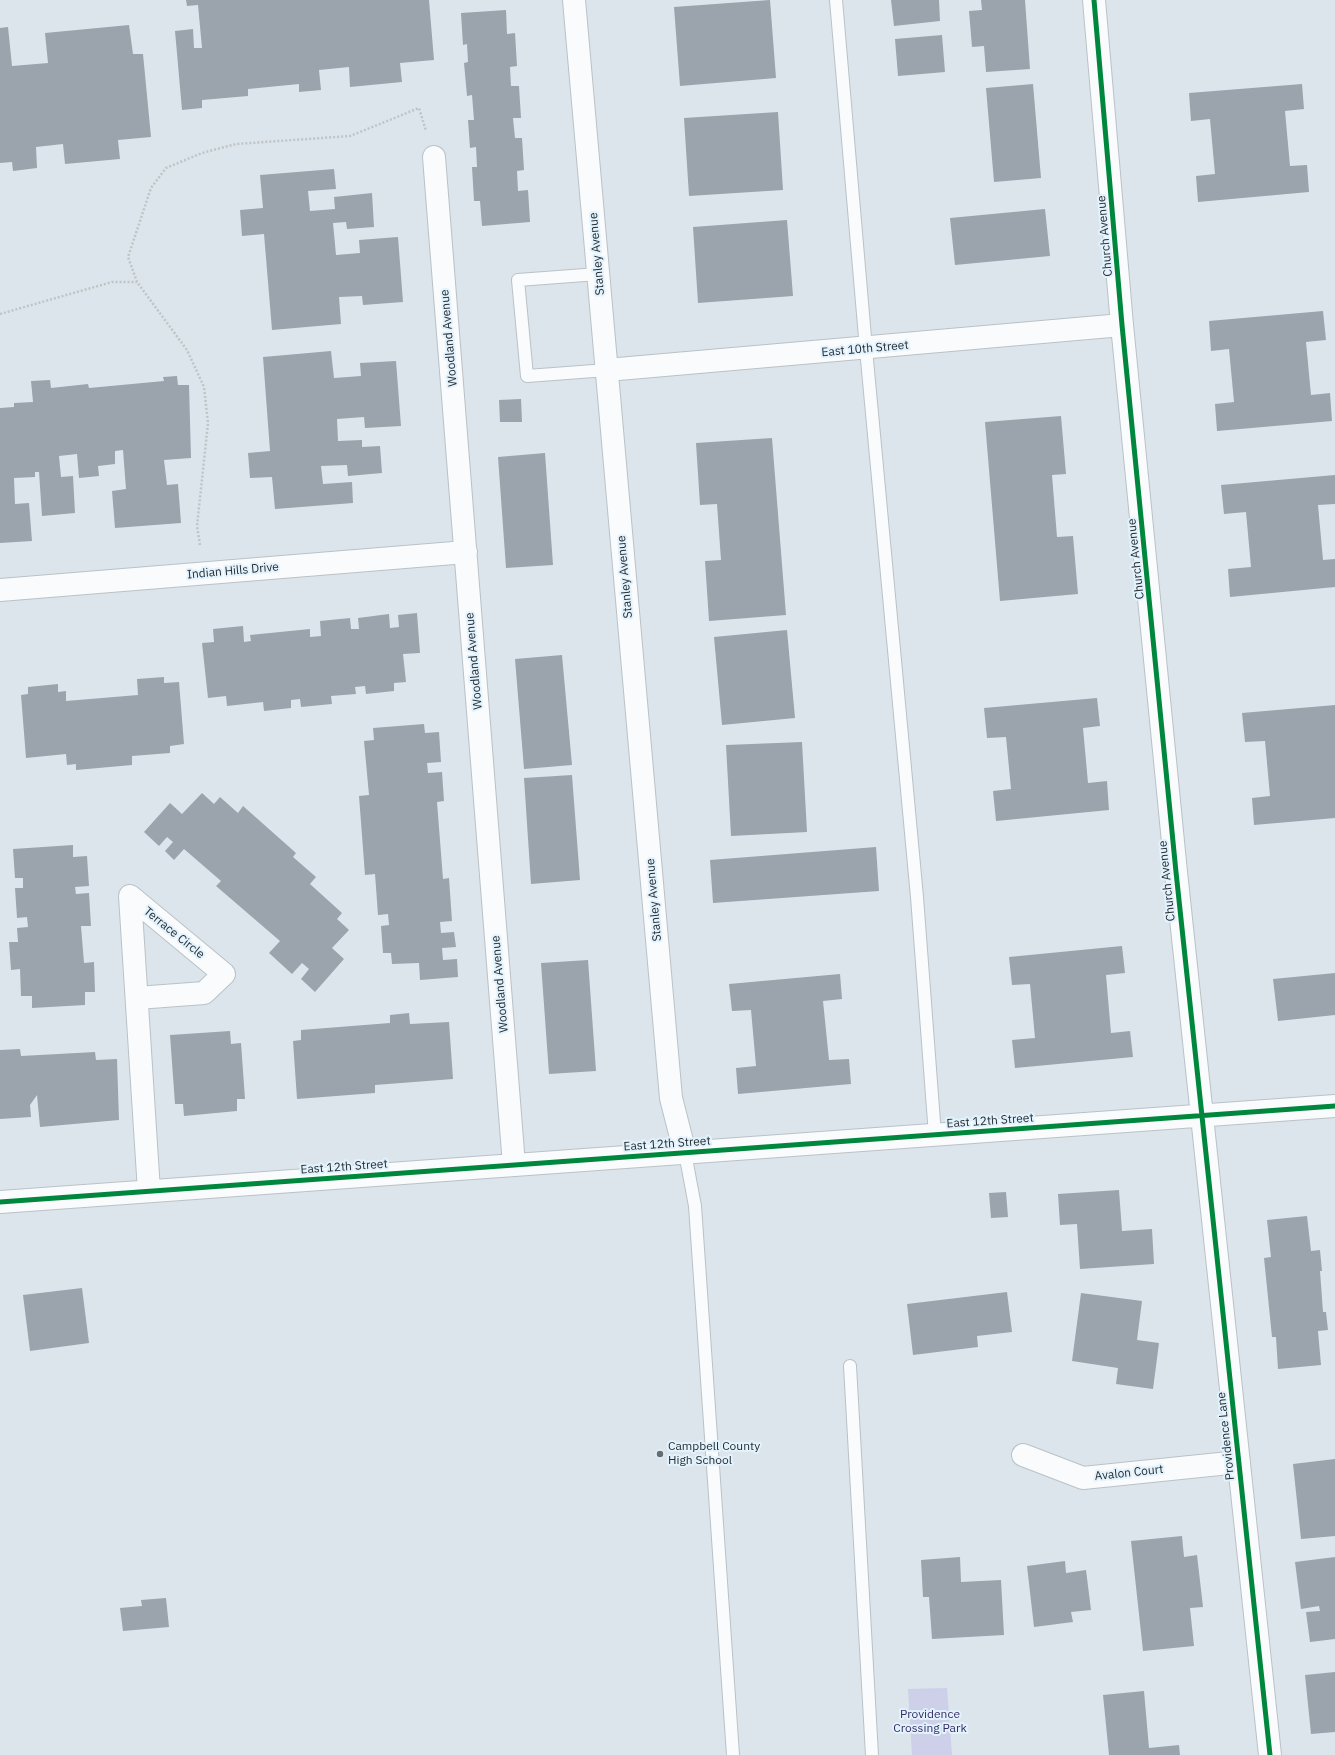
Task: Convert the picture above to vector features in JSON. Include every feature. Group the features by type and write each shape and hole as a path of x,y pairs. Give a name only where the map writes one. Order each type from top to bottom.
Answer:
{"street":[{"name":"Stanley Avenue","path":"574,0 671,1098 685,1153"},
{"name":"Church Avenue","path":"1094,0 1122,325 1201,1115"},
{"name":"Woodland Avenue","path":"434,157 514,1165"},
{"name":"East 10th Street","path":"607,370 866,349 1122,325"},
{"name":"Indian Hills Drive","path":"0,590 466,552"},
{"name":"Terrace Circle","path":"137,998 204,993 224,974 130,896 150,1191"},
{"name":"East 12th Street","path":"0,1202 1335,1106"},
{"name":"Providence Lane","path":"1201,1115 1270,1755"},
{"name":"Avalon Court","path":"1023,1455 1083,1478 1239,1462"}],"lane":[{"path":"836,0 866,349 917,897 935,1135"},
{"path":"598,274 518,280 527,376 607,370"},
{"path":"685,1153 695,1206 733,1755"},
{"path":"850,1366 872,1755"}],"path":[{"path":"203,574 197,526 208,423 204,387 187,350 137,282 128,257 152,188 166,168 202,153 236,144 350,136 419,108"},
{"path":"0,314 112,282 137,282"}],"green space":[{"name":"Providence Crossing Park","path":"947,1688 952,1755 912,1755 908,1689"}],"building":[{"path":"186,0 429,0 434,60 400,63 402,82 350,87 349,67 319,70 321,90 299,92 299,84 248,89 248,96 202,100 202,108 182,110 175,31 193,29 194,48 202,48 198,5 187,6"},
{"path":"770,0 776,78 680,86 674,7"},
{"path":"891,0 939,0 940,21 894,26"},
{"path":"981,0 1025,0 1030,69 986,72 984,46 972,47 969,11 982,10"},
{"path":"506,10 507,34 515,33 517,66 510,67 511,86 519,86 521,118 513,118 515,138 522,138 524,170 517,171 518,191 528,190 530,222 482,226 480,201 474,201 472,167 477,167 476,147 470,148 468,120 474,120 472,95 467,96 464,63 468,62 467,44 463,45 461,13"},
{"path":"129,25 133,54 143,54 151,137 118,140 120,159 65,164 63,144 36,147 37,168 13,171 12,162 0,163 0,28 8,27 12,66 48,63 45,33"},
{"path":"942,35 945,72 898,76 895,39"},
{"path":"1033,84 1041,178 994,182 986,88"},
{"path":"1302,84 1304,109 1285,111 1290,166 1307,165 1309,192 1198,202 1196,176 1215,174 1210,119 1191,121 1189,93"},
{"path":"778,112 783,190 689,196 684,118"},
{"path":"334,169 336,189 308,191 310,211 335,209 334,197 372,193 374,227 347,229 346,222 333,223 336,255 360,253 359,240 398,237 403,302 363,305 362,296 339,297 341,324 272,330 264,234 242,236 240,210 263,208 260,175"},
{"path":"1045,209 1050,256 955,265 950,218"},
{"path":"787,220 793,296 698,303 693,227"},
{"path":"1323,311 1326,340 1306,342 1311,395 1330,393 1332,421 1217,431 1215,404 1234,402 1229,349 1211,351 1209,321"},
{"path":"331,351 334,378 361,376 360,363 396,361 401,426 365,428 364,417 337,419 338,441 362,440 362,447 380,446 382,473 348,476 347,465 321,466 323,484 352,482 353,503 275,509 272,477 250,478 248,453 270,451 263,357"},
{"path":"177,376 178,385 189,385 191,458 164,460 167,485 178,484 181,523 115,528 112,491 126,489 123,450 115,451 115,464 98,466 99,476 79,478 77,454 59,456 61,477 73,476 75,513 42,516 39,472 35,472 35,477 14,478 15,504 29,503 32,541 0,543 0,408 14,407 14,403 33,402 31,381 50,380 51,388 88,384 89,388 164,381 163,377"},
{"path":"521,399 522,422 500,422 499,400"},
{"path":"1061,416 1066,474 1052,475 1057,537 1073,536 1078,594 1000,601 985,422"},
{"path":"772,438 786,615 709,621 705,561 721,560 717,504 700,505 696,443"},
{"path":"545,453 553,565 506,568 498,457"},
{"path":"1335,475 1335,504 1318,505 1323,560 1335,559 1335,587 1230,597 1228,569 1251,567 1246,512 1224,514 1221,485"},
{"path":"417,613 420,653 403,654 406,682 394,683 394,691 366,694 365,686 355,687 356,694 331,696 332,704 301,707 300,699 291,700 291,708 264,711 263,702 227,706 226,696 208,698 202,643 214,642 213,629 243,626 244,642 251,641 250,635 310,629 310,637 321,636 320,621 350,618 351,629 359,629 358,618 389,614 390,628 399,627 398,615"},
{"path":"787,630 795,718 722,725 714,637"},
{"path":"562,655 572,765 524,769 515,659"},
{"path":"164,677 164,683 179,682 184,744 170,746 170,753 132,756 132,765 76,770 76,764 67,765 66,754 26,758 21,695 28,694 28,687 58,684 58,692 66,691 66,701 138,695 137,679"},
{"path":"1097,698 1100,726 1083,728 1088,783 1107,781 1109,810 996,821 993,791 1011,789 1006,737 987,738 984,708"},
{"path":"1335,705 1335,818 1254,825 1252,798 1270,796 1265,741 1245,742 1242,713"},
{"path":"424,724 425,733 439,732 441,762 427,763 428,773 442,772 444,801 437,802 443,879 449,878 452,921 440,922 441,933 454,932 456,947 442,948 443,960 457,959 458,977 420,980 419,963 392,964 391,953 383,953 381,926 389,925 388,914 378,915 375,874 365,875 359,796 369,795 364,741 374,740 373,728"},
{"path":"802,742 807,832 731,836 726,745"},
{"path":"572,775 580,880 531,884 524,778"},
{"path":"202,793 214,804 220,797 238,813 243,806 296,853 293,857 316,877 310,884 342,913 337,919 349,930 332,948 344,959 315,992 301,979 309,969 302,963 292,974 269,953 280,941 216,886 221,881 184,849 174,860 165,851 173,842 167,837 159,846 144,832 170,803 182,814"},
{"path":"73,845 73,857 87,856 89,886 75,887 76,894 89,893 91,926 81,926 84,963 94,962 95,992 85,992 85,1005 32,1008 32,996 21,996 20,969 11,970 9,942 18,942 17,928 28,927 27,917 17,918 15,888 23,888 23,878 15,878 13,849"},
{"path":"876,847 879,891 713,903 710,860"},
{"path":"1122,946 1125,973 1106,975 1111,1033 1130,1031 1133,1057 1015,1068 1012,1040 1035,1038 1030,984 1012,985 1009,957"},
{"path":"588,960 596,1071 549,1074 541,963"},
{"path":"1335,973 1335,1015 1278,1021 1273,979"},
{"path":"840,974 842,999 823,1001 829,1060 849,1059 851,1084 738,1094 736,1068 756,1066 751,1010 732,1011 729,984"},
{"path":"409,1013 410,1024 449,1022 453,1079 375,1085 375,1093 297,1099 293,1041 301,1040 301,1030 390,1023 390,1015"},
{"path":"230,1031 231,1044 241,1043 245,1099 237,1099 237,1111 184,1116 183,1104 175,1104 170,1035"},
{"path":"20,1049 21,1056 95,1052 96,1060 117,1059 119,1120 40,1127 37,1095 30,1105 31,1117 0,1119 0,1050"},
{"path":"1119,1190 1122,1231 1152,1229 1154,1264 1080,1269 1077,1224 1060,1225 1058,1194"},
{"path":"1006,1192 1008,1217 991,1218 989,1193"},
{"path":"1307,1216 1311,1251 1320,1250 1323,1312 1326,1312 1328,1330 1318,1331 1321,1365 1278,1369 1276,1337 1272,1337 1264,1258 1271,1257 1267,1220"},
{"path":"82,1288 89,1343 30,1351 23,1295"},
{"path":"1007,1292 1012,1332 977,1336 978,1347 913,1355 907,1304"},
{"path":"1081,1293 1142,1301 1137,1340 1159,1343 1153,1389 1116,1384 1118,1368 1072,1361"},
{"path":"1335,1459 1335,1536 1301,1539 1293,1464"},
{"path":"1182,1536 1184,1557 1197,1555 1203,1607 1190,1608 1194,1646 1143,1651 1131,1541"},
{"path":"960,1557 961,1582 1001,1580 1004,1635 932,1639 929,1597 923,1597 921,1560"},
{"path":"1335,1557 1335,1639 1310,1642 1306,1612 1320,1611 1319,1606 1301,1609 1295,1562"},
{"path":"1065,1561 1066,1573 1086,1570 1091,1610 1071,1612 1073,1622 1034,1627 1027,1566"},
{"path":"166,1598 169,1627 123,1631 120,1608 142,1606 141,1600"},
{"path":"1335,1672 1335,1732 1311,1734 1305,1675"},
{"path":"1144,1691 1149,1748 1179,1745 1180,1755 1109,1755 1103,1695"}],"cycle path":[{"path":"1094,0 1122,325 1176,872 1270,1755"},
{"path":"0,1202 1335,1106"}],"place":[{"name":"Campbell County High School","path":"660,1454"}]}
